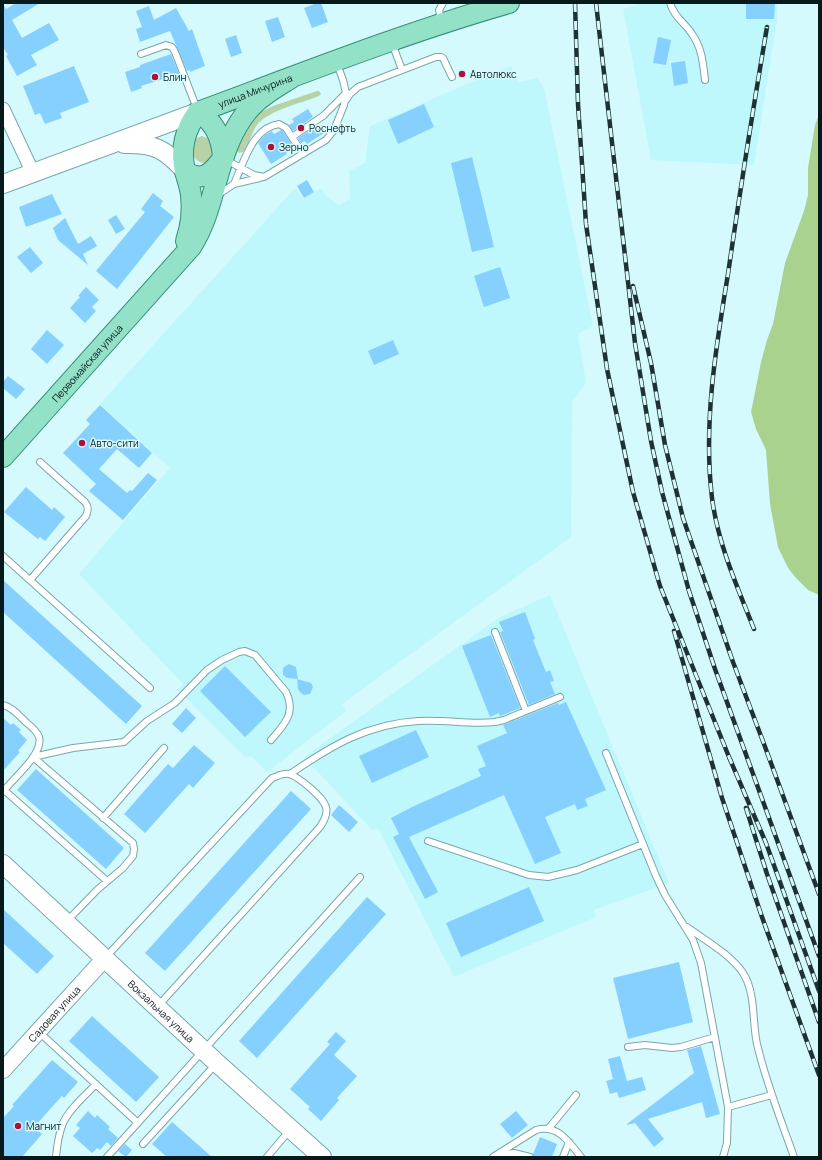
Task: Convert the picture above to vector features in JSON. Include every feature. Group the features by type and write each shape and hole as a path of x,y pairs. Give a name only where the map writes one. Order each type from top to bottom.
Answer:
{"main road":[{"name":"улица Мичурина","path":"3,184 391,41 509,3"},
{"name":"Первомайская улица","path":"3,457 172,270 196,239 202,228 210,204 223,158 237,125 247,111 264,96 291,78"},
{"path":"114,144 138,143 156,147 172,157 185,171 193,176 204,176 213,170 223,158 222,145 218,132 211,122 198,112"},
{"name":"Первомайская улица","path":"172,270 181,253 190,228 192,207 191,194 185,171 183,151 185,138 198,112"},
{"name":"Вокзальная улица","path":"6,869 66,922 217,1063 322,1157"}],"street":[{"path":"3,109 33,173"},
{"name":"Садовая улица","path":"3,1070 105,958"}],"lane":[{"path":"442,24 439,10 443,3"},
{"path":"670,3 676,17 691,32 698,43 702,53 705,80"},
{"path":"391,41 402,70"},
{"path":"141,54 166,45 172,47 176,52 198,112"},
{"path":"190,228 222,192 234,184 264,177 326,140 337,125 344,105 350,94 358,87 439,56 445,61 452,77"},
{"path":"336,61 346,93 344,105"},
{"path":"343,80 350,86 358,87"},
{"path":"292,137 322,116 346,93"},
{"path":"234,184 254,141 259,134 274,125 279,124 286,128 303,154"},
{"path":"223,158 254,175 264,177"},
{"path":"30,580 86,516 88,511 88,505 40,462"},
{"path":"3,556 150,688"},
{"path":"495,632 526,711"},
{"path":"33,757 73,748 124,742 147,721 175,703 207,670 239,652 245,651 255,656 286,692 289,698 290,706 286,721 271,740"},
{"path":"290,774 331,747 381,727 420,721 495,722 504,720 560,697"},
{"path":"3,705 9,706 34,729 39,736 40,744 33,757 4,791 107,881"},
{"path":"103,818 164,748"},
{"path":"606,753 660,886 685,926 697,950 701,963 728,1107 727,1143 723,1157"},
{"path":"33,757 133,843 133,856 123,868 97,890 66,922"},
{"path":"105,958 272,778 282,774 290,774 299,778 322,800 326,808 326,818 320,827 157,1007"},
{"path":"428,841 529,874 548,877 577,870 643,844"},
{"path":"107,1157 360,877"},
{"path":"685,926 728,957 744,975 751,1000 757,1046 772,1095 794,1157"},
{"path":"38,1031 138,1123"},
{"path":"628,1047 645,1045 677,1047 715,1037"},
{"path":"143,1144 217,1063"},
{"path":"56,1157 61,1128 64,1122 96,1084"},
{"path":"549,1128 576,1095"},
{"path":"728,1107 772,1095"},
{"path":"495,1156 536,1130 549,1128 560,1133 581,1157"},
{"path":"267,1157 291,1129"},
{"path":"563,1157 569,1142"},
{"path":"495,1156 514,1153 530,1157"}],"shaded area":[{"path":"642,3 777,3 777,19 754,165 651,160 623,9"},
{"path":"511,66 518,82 538,78 544,88 593,326 578,334 586,383 572,402 571,537 342,704 346,711 267,772 251,756 246,758 178,690 183,684 79,574 170,468 100,404 295,188 303,199 321,188 327,197 339,205 350,199 349,171 365,163 370,126"},
{"path":"550,595 669,883 594,910 596,917 454,977 378,828 372,830 304,757 500,617"}],"green space":[{"path":"317,91 321,94 319,96 277,111 262,120 255,128 243,152 239,153 237,151 242,136 259,113 273,106"},
{"path":"819,114 819,595 808,590 796,578 788,568 778,547 770,504 766,450 756,429 751,412 761,362 773,324 785,263 804,211 808,195 808,168 815,125"},
{"path":"202,136 209,139 214,154 207,163 197,160 192,151 194,142 197,138"}],"building":[{"path":"16,3 40,3 12,20 22,38 49,23 59,40 31,55 37,65 17,76 6,56 8,55 3,47 3,4 6,9"},
{"path":"321,3 328,22 312,28 304,8"},
{"path":"746,3 775,3 774,19 746,19"},
{"path":"149,6 154,20 176,8 189,31 192,29 205,66 190,72 190,70 187,71 170,31 140,42 136,29 142,27 136,11"},
{"path":"278,17 285,37 272,42 265,21"},
{"path":"236,35 242,53 231,57 225,39"},
{"path":"658,37 671,40 666,65 653,63"},
{"path":"171,54 179,74 141,86 142,88 131,92 125,72"},
{"path":"685,61 688,83 674,86 671,63"},
{"path":"74,66 89,102 60,113 62,118 45,124 40,113 35,115 23,86"},
{"path":"424,104 434,127 398,144 388,120"},
{"path":"308,109 313,117 293,131 289,125 294,122 292,119"},
{"path":"318,125 324,133 307,144 305,141 301,143 298,138"},
{"name":"Зерно","path":"281,130 294,148 271,164 258,143 265,135 272,131 274,134"},
{"path":"472,157 494,247 472,252 451,163"},
{"path":"307,180 314,192 304,198 297,186"},
{"path":"153,193 163,201 160,206 174,217 117,289 96,271 145,212 141,209"},
{"path":"52,194 62,214 26,227 19,207"},
{"path":"116,215 125,229 116,234 108,220"},
{"path":"65,218 78,244 91,236 97,246 83,254 88,265 58,240 53,228"},
{"path":"30,247 43,263 31,273 17,257"},
{"path":"500,267 510,298 484,307 474,276"},
{"path":"86,287 99,300 92,307 96,311 85,323 70,308 80,297 78,296"},
{"path":"47,330 64,345 47,364 31,349"},
{"path":"393,340 399,354 374,365 368,351"},
{"path":"8,376 25,389 16,399 3,388 3,382"},
{"path":"100,405 152,453 139,468 117,449 99,469 127,493 130,490 132,491 148,473 157,480 123,520 89,491 96,484 63,453 90,424 86,420"},
{"path":"26,487 52,510 54,507 65,517 45,541 40,537 38,539 4,512"},
{"path":"3,580 142,706 126,724 3,612"},
{"path":"525,612 535,639 533,640 546,672 550,670 554,681 550,682 555,694 529,705 500,632 503,631 499,622"},
{"path":"491,635 520,708 500,716 499,713 490,717 462,646"},
{"path":"289,664 296,667 298,679 287,678 283,675 283,668"},
{"path":"225,666 271,712 245,737 200,691"},
{"path":"297,679 311,683 313,687 310,694 304,695 300,692 298,689"},
{"path":"566,702 606,790 585,799 588,806 577,810 575,804 545,817 561,853 535,864 504,795 409,837 438,892 425,899 393,837 399,834 391,818 481,776 478,769 486,766 477,746 507,733 503,725 558,703 559,705"},
{"path":"186,708 196,718 182,733 172,724"},
{"path":"3,718 11,725 13,723 21,730 19,732 27,740 18,751 20,752 3,771"},
{"path":"416,730 429,757 372,783 359,756"},
{"path":"194,745 215,763 193,788 189,784 145,833 124,814 168,764 173,768"},
{"path":"36,769 124,848 106,869 17,790"},
{"path":"291,791 311,809 165,971 145,953"},
{"path":"339,805 358,822 349,832 331,815"},
{"path":"529,887 544,921 461,957 446,923"},
{"path":"367,897 386,914 257,1058 239,1041"},
{"path":"3,909 54,956 37,974 3,943"},
{"path":"679,962 693,1022 628,1039 613,978"},
{"path":"92,1016 159,1077 136,1102 69,1041"},
{"path":"336,1032 346,1041 334,1055 357,1076 337,1098 339,1100 321,1121 308,1109 310,1107 290,1089 330,1044 327,1042"},
{"path":"701,1046 720,1114 706,1118 702,1102 648,1119 664,1139 654,1147 635,1123 627,1124 694,1073 687,1050"},
{"path":"620,1056 627,1081 642,1077 646,1090 619,1098 617,1092 610,1094 606,1081 613,1079 608,1059"},
{"path":"52,1060 78,1082 64,1098 62,1096 34,1127 42,1134 22,1157 3,1157 3,1118 14,1106 12,1105"},
{"path":"88,1111 95,1118 97,1115 110,1127 108,1129 118,1138 111,1146 107,1142 100,1150 97,1148 92,1153 73,1136 80,1128 76,1125"},
{"path":"516,1111 528,1125 512,1138 500,1124"},
{"path":"172,1122 212,1157 167,1157 152,1144"},
{"path":"540,1137 557,1144 552,1157 534,1157 533,1154"},
{"path":"125,1144 132,1150 126,1157 118,1151"}],"railway":[{"path":"575,3 578,104 586,224 607,369 633,492 660,586 729,757 766,843 819,991"},
{"path":"596,3 635,343 651,441 662,492 689,591 715,669 819,956"},
{"path":"754,629 729,565 719,532 712,498 709,442 715,357 767,27"},
{"path":"633,286 651,363 665,445 683,518 733,662 819,894"},
{"path":"674,631 722,798 762,917 819,1075"},
{"path":"746,808 767,874 819,1022"}],"place":[{"name":"Автолюкс","path":"462,74"},
{"name":"Блин","path":"155,77"},
{"name":"Роснефть","path":"301,128"},
{"name":"Зерно","path":"271,147"},
{"name":"Авто-сити","path":"82,443"},
{"name":"Магнит","path":"18,1126"}]}
